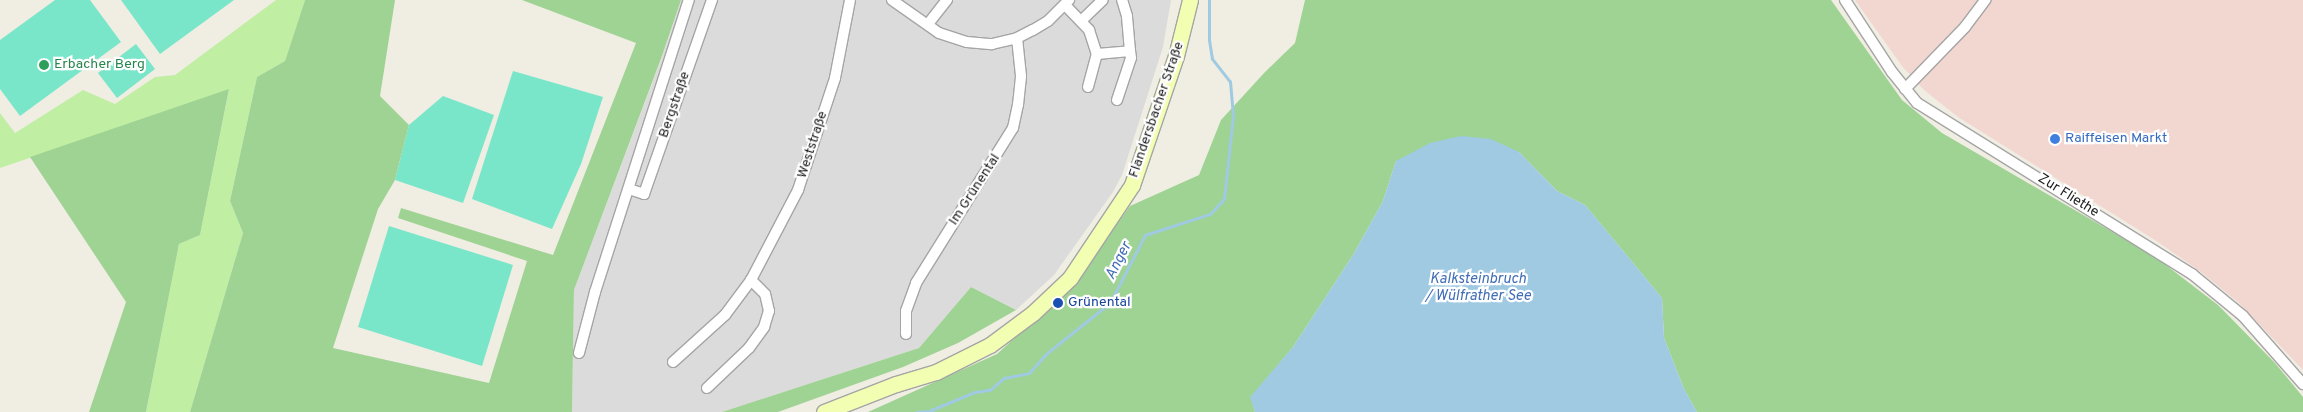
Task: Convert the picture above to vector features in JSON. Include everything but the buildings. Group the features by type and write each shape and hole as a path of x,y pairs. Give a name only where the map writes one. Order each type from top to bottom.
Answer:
{"street":[{"name":"Bergstraße","path":"579,353 595,292 689,0"},
{"name":"Bergstraße","path":"629,189 644,194 712,0"},
{"name":"Weststraße","path":"673,362 725,315 751,280 798,190 835,78 850,0"},
{"path":"892,0 939,33 967,42 992,44 1017,38 1040,27 1067,2 1089,30 1097,54 1088,88"},
{"path":"928,24 947,0"},
{"path":"1081,21 1103,0"},
{"path":"1117,100 1131,58 1127,16 1122,0"},
{"name":"Flandersbacher Straße","path":"824,412 896,384 936,372 990,344 1033,313 1070,278 1132,185 1176,56 1190,0"},
{"name":"Zur Fliethe","path":"1845,0 1905,89 1917,103 2192,274 2243,316 2302,378"},
{"path":"1905,89 1960,32 1985,0"},
{"name":"Im Grünental","path":"906,334 906,311 916,283 1013,128 1021,76 1017,38"},
{"path":"1097,54 1130,51"},
{"path":"707,388 749,348 764,327 769,311 765,294 751,280"}],"shaded area":[{"path":"681,0 1171,0 1163,47 1122,175 1113,192 1054,275 1016,310 971,287 919,348 722,412 572,412 574,290 662,57"},
{"path":"1855,0 2303,0 2303,370 2239,303 2201,272 2155,240 1958,117 1924,90 1902,66"}],"green space":[{"name":"Erbacher Berg","path":"55,0 90,0 121,42 20,116 0,89 0,40"},
{"name":"Erbacher Berg","path":"121,0 234,0 160,54"},
{"path":"276,0 305,0 285,61 257,77 230,201 243,233 190,412 146,412 179,244 200,235 229,90 0,168 0,113 15,133 83,90 115,104 155,77 175,75"},
{"path":"305,0 395,0 380,96 409,125 395,180 378,209 333,348 489,383 527,261 398,218 401,208 553,255 636,43 522,0 681,0 662,56 574,290 572,412 190,412 243,233 230,201 257,77 285,61"},
{"path":"1305,0 1831,0 1902,100 1942,133 2154,256 2218,305 2275,363 2303,397 2303,412 1697,412 1684,389 1664,338 1662,298 1585,205 1557,191 1519,152 1396,161 1383,201 1353,255 1293,347 1251,397 1255,412 868,412 997,354 1072,286 1130,206 1199,175 1221,120 1265,72 1295,43"},
{"path":"136,44 155,69 117,98 98,73"},
{"path":"513,71 603,97 581,164 552,229 472,199"},
{"path":"229,89 200,235 179,244 146,412 89,412 126,302 30,157"},
{"path":"443,96 494,115 463,203 395,180 409,125"},
{"path":"389,226 513,265 482,366 358,327"},
{"path":"971,287 1016,310 958,343 903,367 778,412 722,412 919,348"}],"water":[{"name":"Kalksteinbruch / Wülfrather See","path":"1461,136 1491,139 1519,152 1557,191 1585,205 1662,298 1664,338 1684,389 1697,412 1255,412 1250,397 1293,347 1353,255 1383,201 1396,161 1430,143"}],"waterway":[{"name":"Anger","path":"916,412 929,411 975,392 990,390 1004,378 1029,373 1046,354 1110,303 1145,235 1210,214 1224,199 1233,116 1230,82 1212,59 1209,40 1209,0"}],"place":[{"name":"Erbacher Berg","path":"44,65"},
{"name":"Raiffeisen Markt","path":"2055,139"},
{"name":"Grünental","path":"1058,303"}]}
